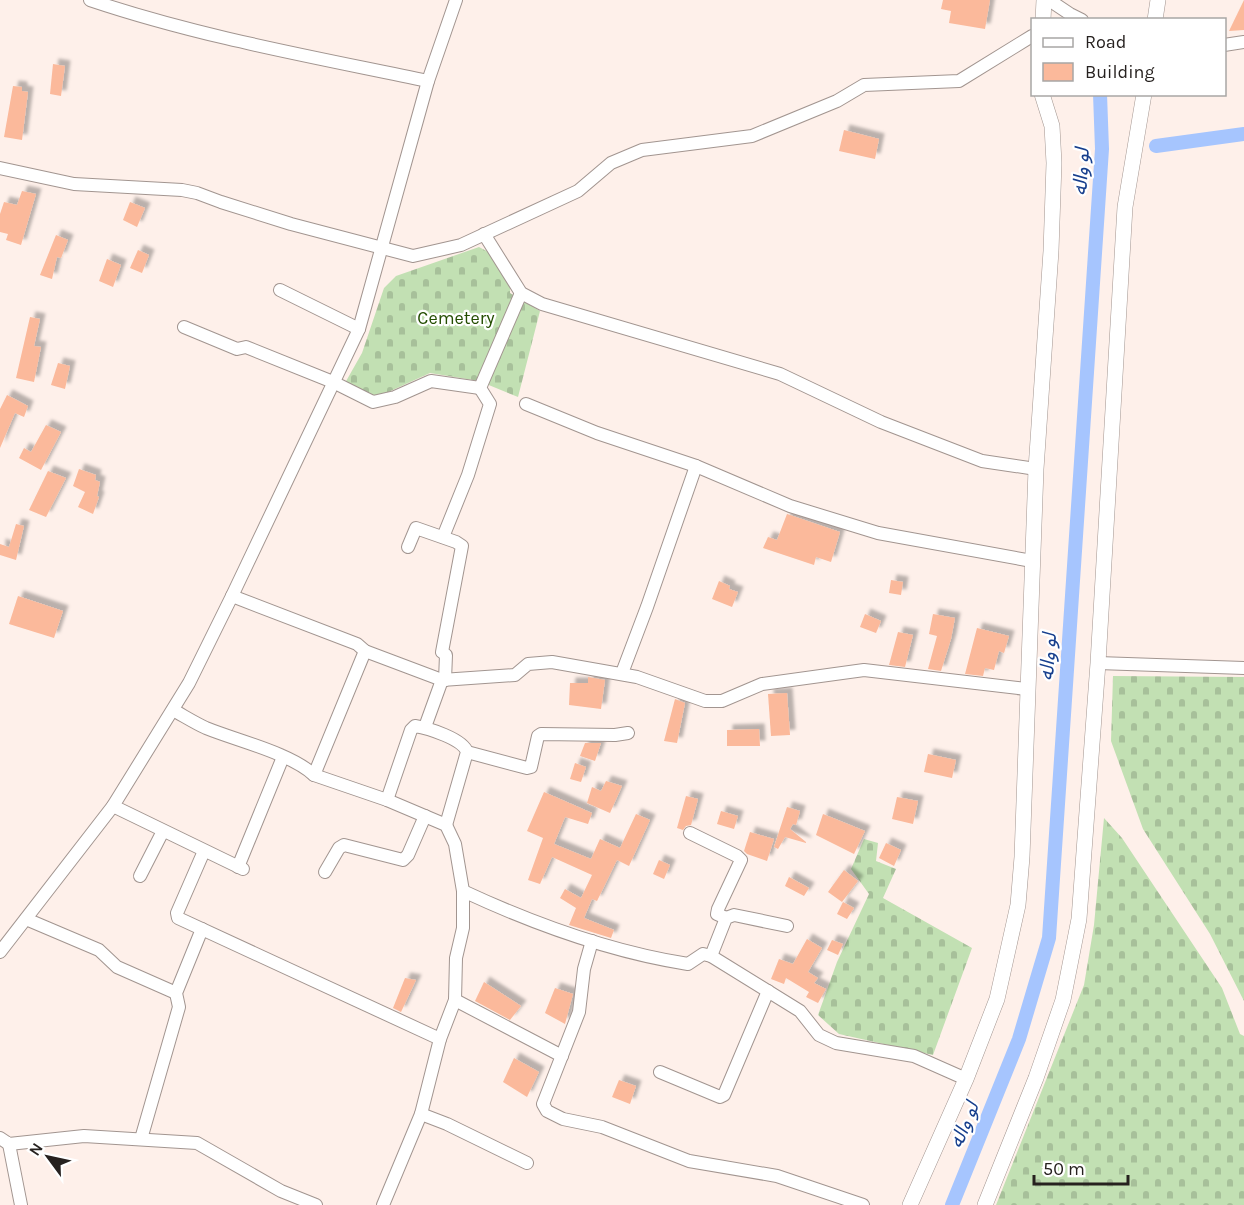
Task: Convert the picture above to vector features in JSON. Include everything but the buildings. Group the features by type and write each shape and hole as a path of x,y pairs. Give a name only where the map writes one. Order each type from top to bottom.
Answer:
{"street":[{"path":"90,0 148,20 202,34 428,81"},
{"path":"0,952 113,806 189,684 232,596 359,329 428,81 456,0"},
{"path":"1042,18 1044,0"},
{"path":"1049,0 1078,18"},
{"path":"1155,18 1158,0"},
{"path":"0,168 74,184 182,190 197,193 382,249 413,256 461,245 578,190 611,164 642,150 752,136 837,101 864,85 959,81 1031,37"},
{"path":"1226,45 1244,42"},
{"path":"910,1205 966,1079 997,999 1018,905 1022,858 1026,689 1036,469 1051,252 1054,163 1052,126 1043,96"},
{"path":"985,1205 1036,1078 1063,999 1079,919 1098,663 1125,207 1144,96"},
{"path":"484,234 521,293 542,304 780,374 881,422 982,460 1036,469"},
{"path":"280,290 359,329"},
{"path":"480,388 521,293"},
{"path":"184,327 237,349 246,347 333,382 373,402 395,397 431,381 480,388 490,404 468,475 443,537"},
{"path":"526,404 597,433 696,466 790,506 878,533 1032,561"},
{"path":"622,673 696,466"},
{"path":"408,547 416,528 462,546 442,652 446,655 443,680 425,727"},
{"path":"232,596 357,644 365,651 443,680 515,675 528,664 552,662 622,673 705,700 722,701 762,684 864,669 1026,689"},
{"path":"314,775 365,651"},
{"path":"1098,663 1244,668"},
{"path":"173,710 205,727 307,768 314,775 387,800 446,825"},
{"path":"383,1205 421,1114 440,1039 455,1000 456,958 463,928 463,891 455,844 446,825 467,752 465,747 425,727 415,726 411,730 387,800"},
{"path":"467,752 527,768 531,767 538,736 541,734 615,735 628,733"},
{"path":"113,806 241,868 283,757"},
{"path":"325,872 339,848 344,845 403,860 408,855 425,816"},
{"path":"140,876 164,831"},
{"path":"690,833 741,860 717,914 726,918 734,915 787,926"},
{"path":"204,851 177,913 178,918 440,1039"},
{"path":"463,891 501,908 592,941 663,960 688,964 703,954 711,956 800,1011 819,1035 836,1043 914,1056 966,1079"},
{"path":"711,956 726,918"},
{"path":"26,919 99,950 117,967 176,993"},
{"path":"141,1139 179,1007 176,993 202,930"},
{"path":"592,941 584,969 579,1012 543,1107 563,1119 602,1127 688,1161 777,1176 863,1205"},
{"path":"660,1072 720,1097 724,1095 768,991"},
{"path":"455,1000 562,1056"},
{"path":"421,1114 447,1124 527,1163"},
{"path":"21,1205 4,1141 84,1136 197,1143 281,1191 316,1205"}],"green space":[{"name":"Cemetery","path":"479,247 511,264 510,293 540,311 518,397 479,381 430,373 373,399 345,383 362,353 384,288 396,276"},
{"path":"1113,676 1244,677 1244,1001 1210,934 1143,829 1111,741"},
{"path":"1104,818 1122,838 1222,988 1240,1034 1244,1036 1244,1205 996,1205 1084,985 1094,925"},
{"path":"864,839 878,843 876,861 896,869 883,898 972,948 933,1055 839,1034 818,1015 837,962 869,894 851,869"}],"waterway":[{"name":"لو واله","path":"952,1205 1019,1039 1049,938 1102,149 1100,96"},
{"path":"1156,146 1244,134"}]}
